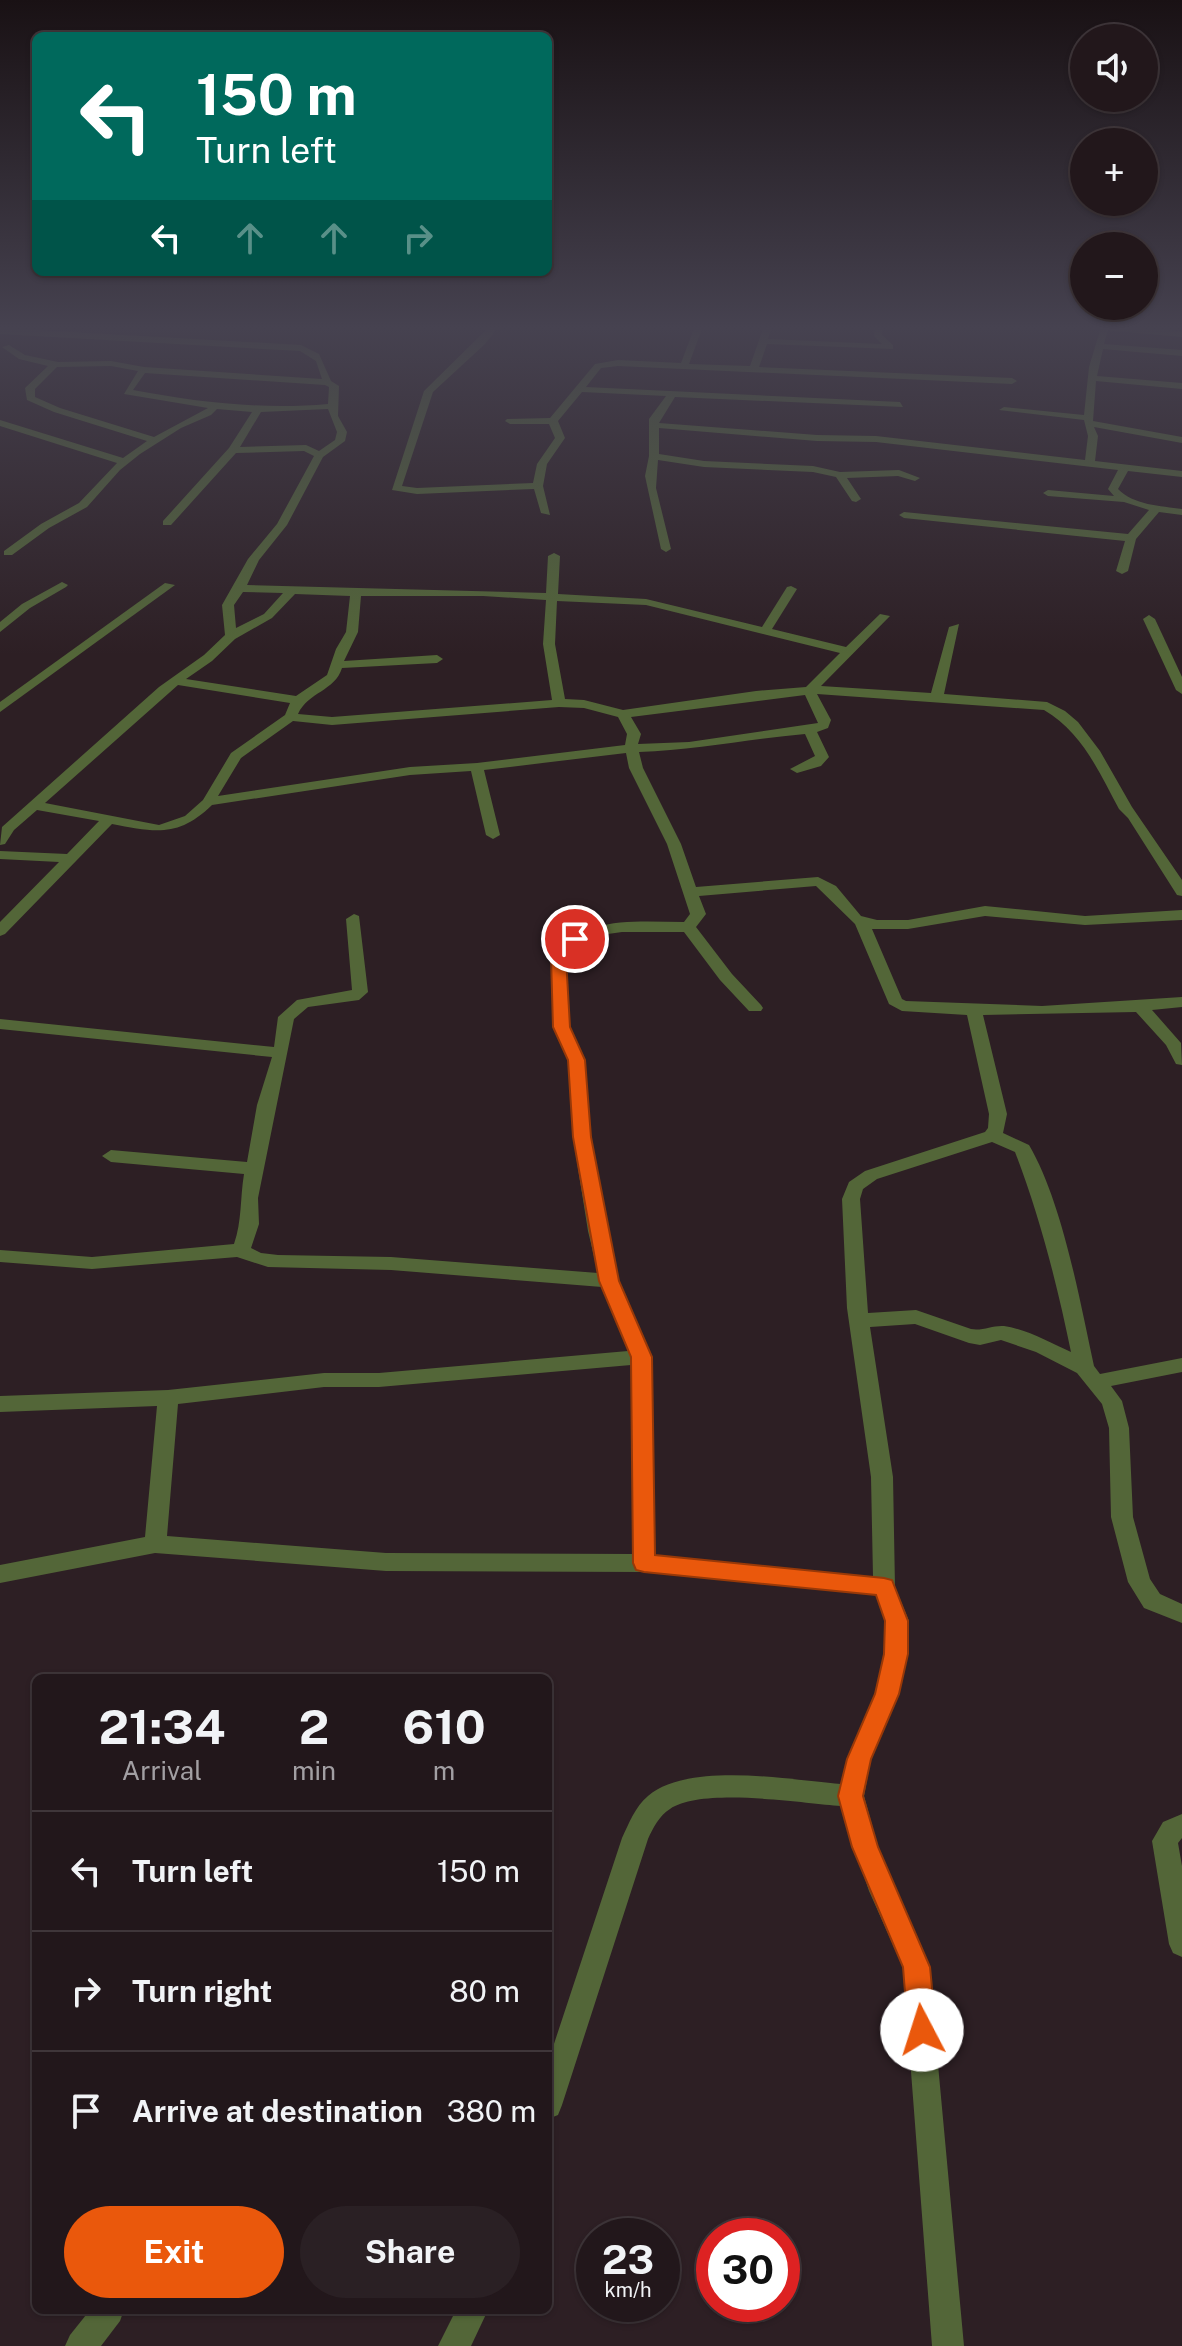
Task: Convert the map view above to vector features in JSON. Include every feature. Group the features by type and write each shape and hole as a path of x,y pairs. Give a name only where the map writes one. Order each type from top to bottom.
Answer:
{"street":[{"path":"40,435 125,462"},
{"path":"139,435 154,440"},
{"path":"8,553 45,526 83,505 125,462 163,435"},
{"path":"167,523 233,450 242,435"},
{"path":"231,636 228,605 254,559 282,525 319,455 340,441 341,435"},
{"path":"414,435 396,488 417,491 538,486"},
{"path":"546,513 538,486 542,464 558,444 559,435"},
{"path":"654,435 654,456 648,477 666,549"},
{"path":"785,435 876,439 1182,474"},
{"path":"1091,463 1089,456 1093,435"},
{"path":"1161,435 1182,440"},
{"path":"233,450 306,448 319,455"},
{"path":"654,456 704,464 813,469 840,475 899,473 915,478"},
{"path":"1125,467 1113,489 1121,498 1156,509 1182,512"},
{"path":"840,475 856,499"},
{"path":"1048,493 1121,498"},
{"path":"1122,571 1131,538 1156,509"},
{"path":"904,515 1131,538"},
{"path":"554,556 549,644 559,703"},
{"path":"0,628 11,622 26,606 62,585"},
{"path":"0,708 6,698 169,585"},
{"path":"240,588 356,593 483,593 646,602 847,651"},
{"path":"766,630 791,589"},
{"path":"0,841 4,827 35,805 139,710 208,658 231,636 268,616 291,591"},
{"path":"35,805 160,829 190,819 208,802 236,756 290,717 298,700 333,677 352,632 356,593"},
{"path":"809,691 884,616"},
{"path":"1149,619 1182,690"},
{"path":"937,696 955,627"},
{"path":"336,665 437,659"},
{"path":"175,681 298,700"},
{"path":"290,717 332,721 559,703 584,704 623,714 756,695 809,691 937,696 1047,706 1062,713 1093,751 1126,809 1133,815 1182,892"},
{"path":"208,802 410,771 477,767 631,748 689,746 760,734 810,730 823,725 825,720 809,691"},
{"path":"623,714 634,734 631,748 636,768 674,844 698,914 688,927"},
{"path":"797,769 816,763 822,757 810,730"},
{"path":"477,767 493,835"},
{"path":"0,931 108,820"},
{"path":"0,855 70,858"},
{"path":"689,892 818,881 825,884 852,916 862,922 932,922 988,911 1069,920 1182,915"},
{"path":"241,1250 250,1224 249,1198 286,1017 303,1003 353,997 360,992 354,919"},
{"path":"862,922 895,1001 902,1006 974,1012 1141,1008 1182,1002"},
{"path":"644,1563 641,1357 609,1281 582,1137 576,1060 561,1027 559,957 575,939 598,931 622,927 688,927"},
{"path":"688,927 726,977 755,1008"},
{"path":"1141,1008 1173,1043 1182,1060"},
{"path":"974,1012 998,1114 997,1129 991,1136"},
{"path":"0,1024 281,1053"},
{"path":"948,2346 916,1967 865,1847 851,1796 859,1759 887,1694 896,1654 897,1621 884,1587 882,1477 859,1321 851,1199 855,1186 871,1175 991,1136 1006,1139 1023,1149 1042,1198 1089,1375"},
{"path":"111,1156 255,1169"},
{"path":"0,1256 92,1263 241,1250 248,1256 263,1260 333,1261 609,1281"},
{"path":"859,1321 916,1317 969,1336 980,1338 1002,1333 1043,1347 1089,1375 1112,1401 1119,1428 1122,1517 1139,1582 1152,1601 1182,1614"},
{"path":"0,1404 168,1398 324,1380 379,1380 641,1357"},
{"path":"1089,1375 1182,1365"},
{"path":"155,1544 168,1398"},
{"path":"0,1574 155,1544 386,1562 644,1563 884,1587"},
{"path":"552,2093 635,1838 648,1812 666,1798 712,1787 851,1796"},
{"path":"1182,1826 1172,1830 1165,1841 1182,1944"},
{"path":"81,2346 106,2314"},
{"path":"454,2346 471,2314"}],"route":[{"path":"575,939 559,957 561,1027 576,1060 582,1137 597,1231 609,1281 641,1357 644,1563 884,1587 897,1621 896,1654 887,1694 859,1759 851,1796 865,1847 916,1967 922,2030"}]}
